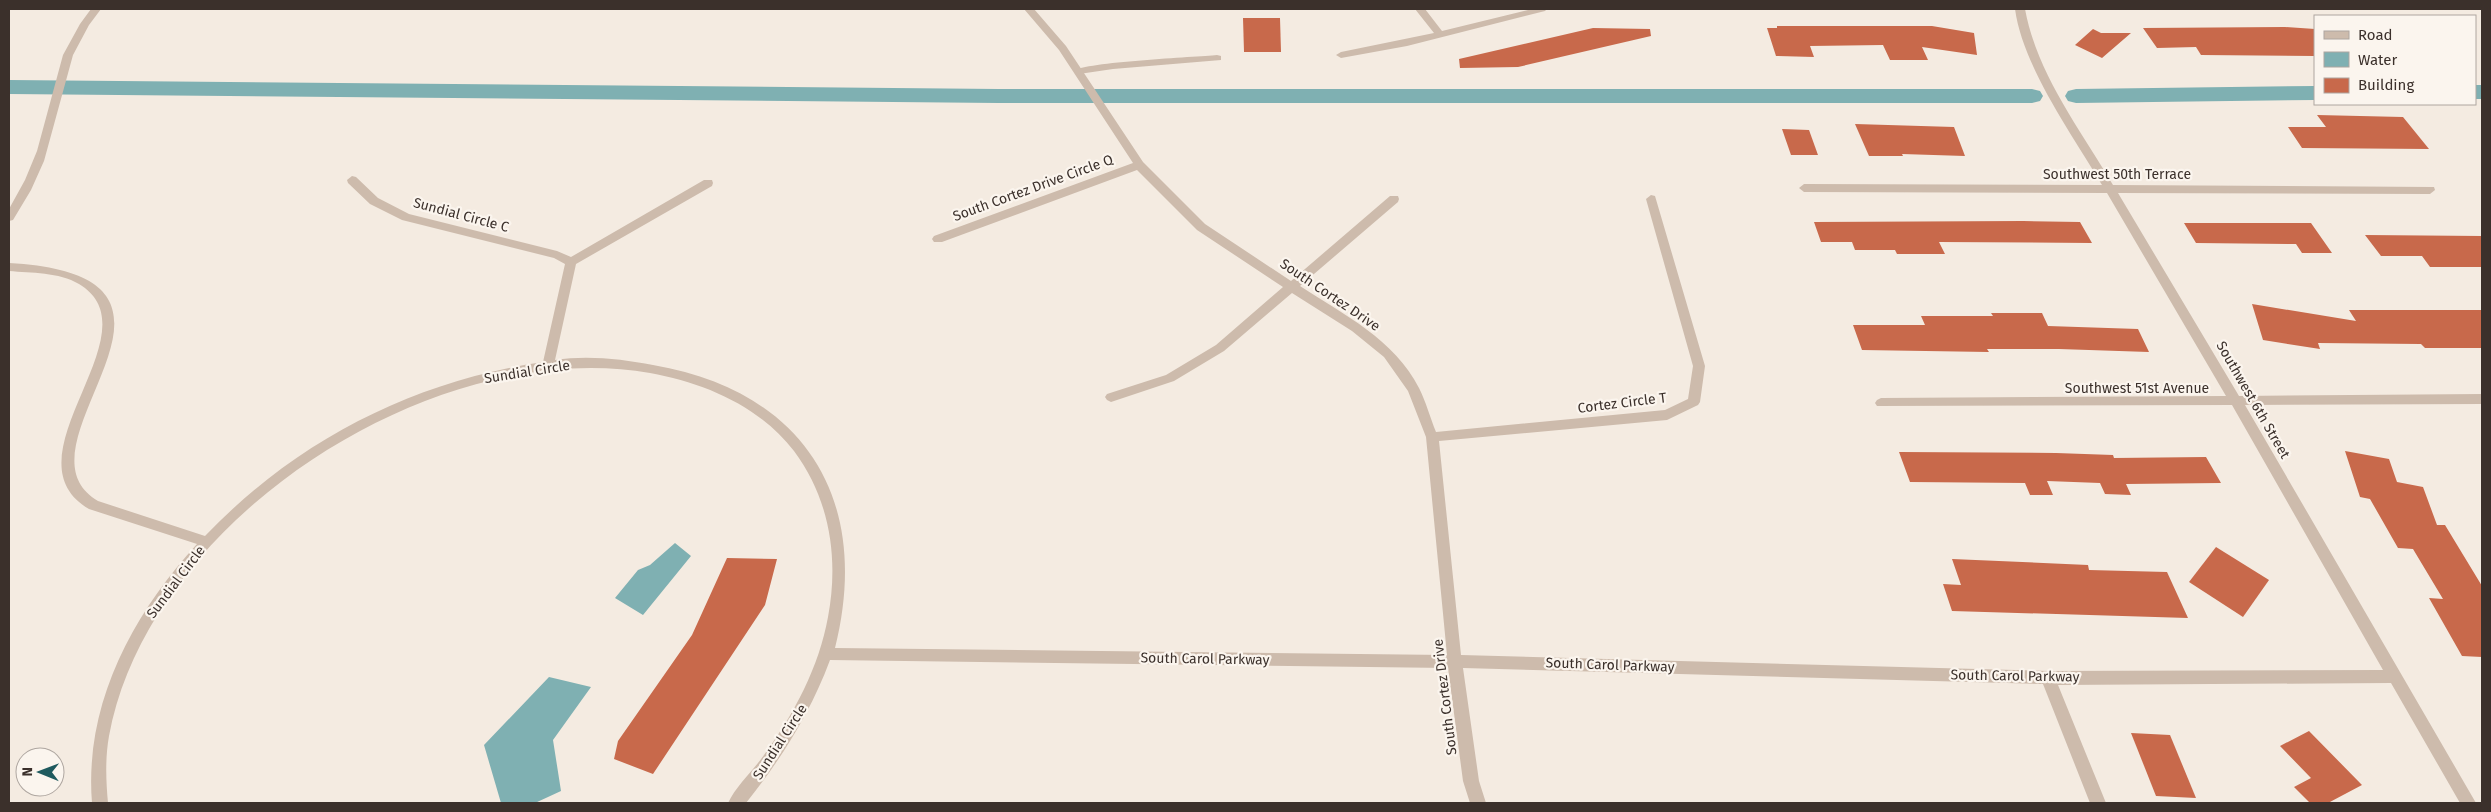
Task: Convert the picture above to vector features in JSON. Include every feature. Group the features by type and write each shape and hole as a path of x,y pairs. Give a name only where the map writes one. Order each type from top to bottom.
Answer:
{"street":[{"path":"9,217 35,168 44,142 61,73 72,43 84,23 96,9"},
{"name":"South Cortez Drive","path":"1029,9 1055,37 1079,71 1139,165 1175,204 1201,227 1356,328 1388,354 1413,389 1432,437 1463,739 1478,803"},
{"path":"1420,9 1440,35"},
{"path":"1341,55 1440,35 1542,9"},
{"name":"Southwest 6th Street","path":"2020,9 2024,30 2037,66 2237,403 2468,803"},
{"path":"1079,71 1113,66 1217,58"},
{"name":"South Cortez Drive Circle Q","path":"938,239 1139,165"},
{"name":"Sundial Circle C","path":"352,180 374,201 406,217 557,255 571,262"},
{"path":"548,365 571,262 708,183"},
{"name":"Southwest 50th Terrace","path":"1804,188 2430,190"},
{"path":"1111,397 1170,378 1220,348 1394,199"},
{"name":"Cortez Circle T","path":"1432,437 1667,415 1694,402 1699,366 1651,199"},
{"path":"9,267 71,275 82,280 94,289 108,312 110,328 107,343 71,443 68,464 77,493 94,505 207,542"},
{"name":"Sundial Circle","path":"100,803 100,749 110,705 125,662 147,620 175,579 207,542 244,506 283,473 325,445 369,420 414,400 459,384 504,372 548,365 603,363 638,365 679,373 717,386 751,404 781,427 805,454 823,487 836,524 840,564 838,608 827,654 803,711 766,768 736,803"},
{"name":"Southwest 51st Avenue","path":"1881,403 2237,403 2482,399"},
{"name":"South Carol Parkway","path":"827,654 1455,662 2048,678 2394,676"},
{"path":"2048,678 2098,803"}],"water":[{"path":"675,543 691,556 643,615 615,598 638,570 650,565"},
{"path":"549,677 591,687 553,740 561,791 535,803 501,803 484,745"}],"building":[{"path":"1243,18 1280,18 1281,52 1244,52"},
{"path":"1777,26 1932,26 1974,33 1977,55 1922,47 1928,60 1890,60 1883,45 1810,46 1814,57 1776,56 1767,28 1777,28"},
{"path":"2285,27 2314,29 2314,56 2201,55 2196,47 2157,48 2143,28"},
{"path":"1593,28 1650,29 1651,36 1518,67 1460,68 1459,59"},
{"path":"2093,29 2101,33 2131,33 2102,58 2075,45"},
{"path":"2317,115 2403,117 2429,149 2302,148 2288,127 2326,127"},
{"path":"1855,124 1954,127 1965,156 1902,154 1903,156 1869,156"},
{"path":"1782,129 1809,130 1818,155 1791,155"},
{"path":"1814,222 2080,222 2092,243 1939,242 1945,254 1897,254 1895,250 1855,250 1852,242 1821,242"},
{"path":"2184,223 2311,223 2332,253 2302,253 2296,244 2196,243"},
{"path":"2365,235 2482,236 2482,267 2430,267 2422,256 2381,256"},
{"path":"2252,304 2356,321 2349,310 2482,310 2482,348 2425,348 2421,344 2318,343 2320,349 2263,340"},
{"path":"1991,313 2042,313 2048,326 2138,329 2149,352 2059,349 1987,349 1989,352 1862,350 1853,325 1925,325 1921,316 1993,316"},
{"path":"2345,451 2389,459 2397,482 2423,487 2437,525 2445,525 2482,586 2482,657 2462,656 2429,598 2443,599 2413,549 2398,548 2370,499 2360,497"},
{"path":"1899,452 2056,453 2113,455 2114,458 2206,457 2221,483 2126,484 2131,495 2105,494 2100,483 2047,481 2053,495 2030,495 2025,483 1910,482"},
{"path":"2216,547 2269,580 2243,617 2189,582"},
{"path":"727,558 777,559 765,605 653,774 614,759 618,741 692,635"},
{"path":"1952,559 2088,565 2089,570 2167,572 2188,618 1952,611 1943,584 1961,585"},
{"path":"2309,731 2362,785 2328,803 2310,803 2294,787 2311,778 2280,746"},
{"path":"2131,733 2170,735 2196,798 2156,796"}],"waterway":[{"path":"9,87 998,96 2032,96"},
{"path":"2476,92 2482,92"},
{"path":"2076,96 2314,93"}]}
